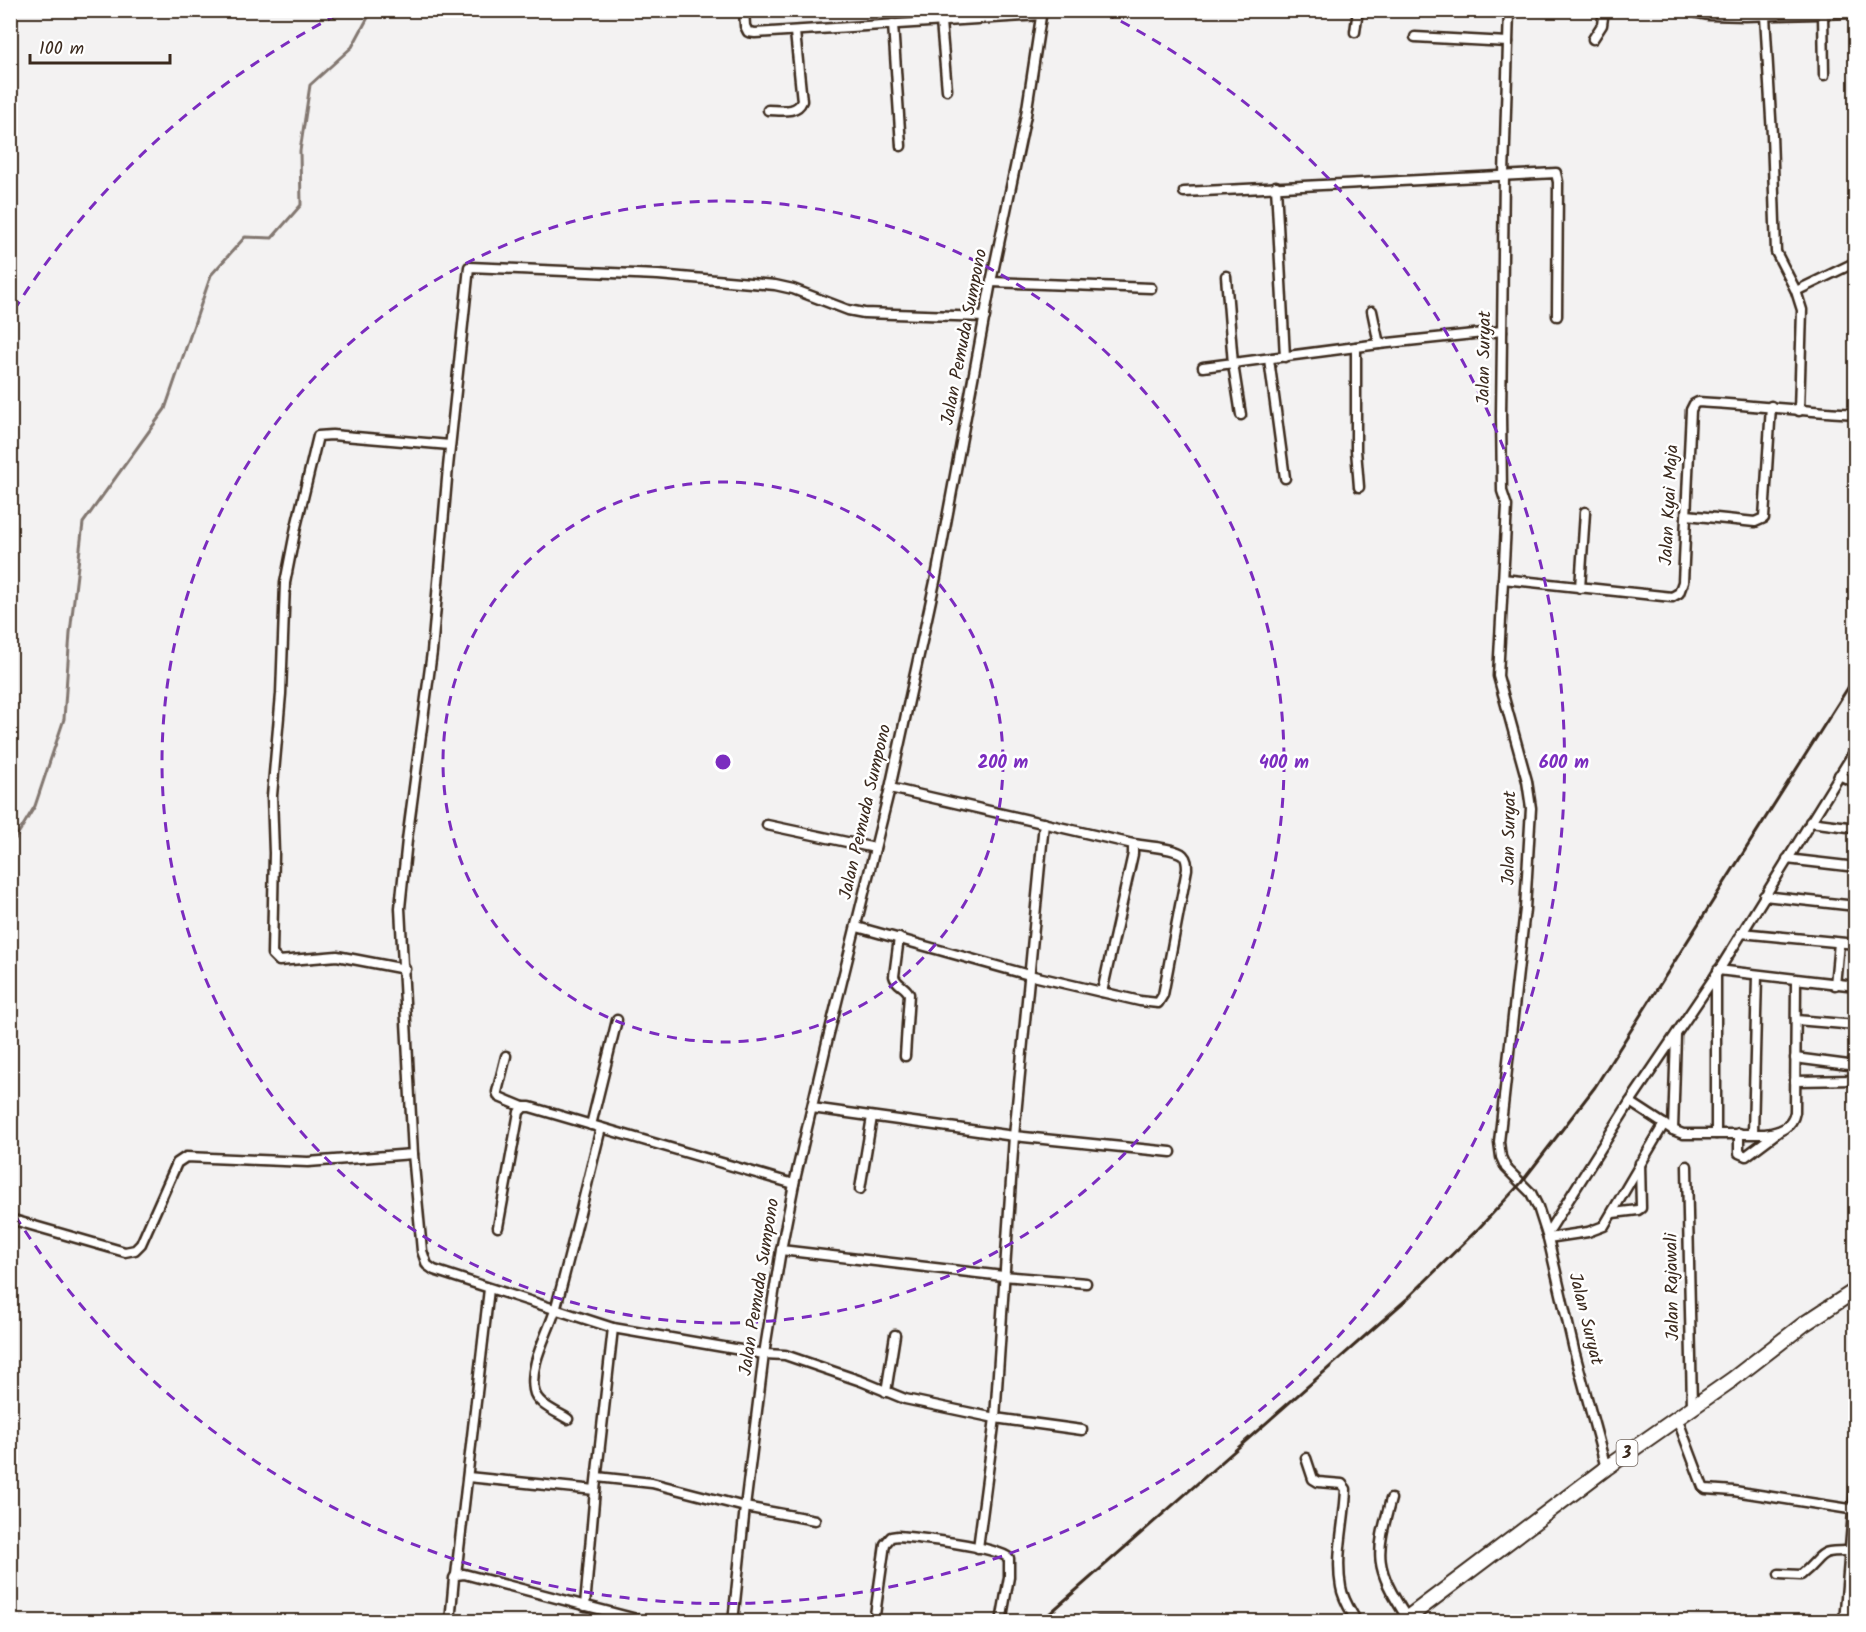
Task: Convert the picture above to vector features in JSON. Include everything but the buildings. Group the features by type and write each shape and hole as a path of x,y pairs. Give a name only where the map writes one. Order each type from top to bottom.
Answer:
{"highway":[{"name":"3","path":"1405,1620 1606,1468 1733,1379 1804,1324 1856,1290"}],"street":[{"path":"744,10 745,26 748,32 755,33 941,22 1042,13"},
{"path":"1355,32 1358,10"},
{"name":"Jalan Suryat","path":"1509,10 1502,332 1502,491 1507,506 1498,675 1527,781 1531,808 1525,909 1499,1142 1501,1157 1506,1168 1531,1192 1548,1236 1574,1350 1606,1468"},
{"path":"1593,39 1602,25 1604,10"},
{"path":"1682,10 1709,15 1730,13 1766,16 1856,13"},
{"name":"Jalan Pemuda Sumpono","path":"733,1622 764,1354 781,1250 794,1184 890,788 936,577 991,282 1026,115 1042,13"},
{"path":"1823,14 1824,75"},
{"path":"1766,16 1776,252 1802,310 1799,411"},
{"path":"941,22 947,90"},
{"path":"893,24 901,146"},
{"path":"768,110 795,110 802,101 795,32"},
{"path":"1415,37 1508,42"},
{"path":"1184,192 1556,172 1558,176 1557,316"},
{"path":"1276,186 1285,357"},
{"path":"1794,288 1856,262"},
{"path":"985,317 864,313 848,310 793,289 720,279 592,271 469,267 450,445 432,652 400,908 405,969 412,1154 423,1259 434,1270 613,1328 764,1354 785,1355 911,1401 995,1418 1082,1430"},
{"path":"1226,276 1233,364 1241,415"},
{"path":"991,282 1151,288"},
{"path":"1372,311 1378,344"},
{"path":"1203,367 1378,344 1502,332"},
{"path":"1356,347 1356,450 1359,487"},
{"path":"1269,359 1285,478"},
{"name":"Jalan Kyai Maja","path":"1503,579 1672,597 1679,593 1683,582 1691,410 1694,404 1698,402 1772,406 1799,411 1856,414"},
{"path":"1687,515 1755,522 1764,518 1772,406"},
{"path":"405,969 342,956 288,961 277,960 272,954 273,796 281,694 285,583 318,436 324,434 450,445"},
{"path":"1580,588 1585,512"},
{"path":"1548,1236 1629,1102 1717,973 1856,749"},
{"path":"1839,776 1856,783"},
{"path":"856,927 1029,975 1155,1004 1160,1002 1163,995 1187,869 1183,855 890,788"},
{"path":"1810,822 1856,828"},
{"path":"978,1548 995,1418 1014,1136 1044,823"},
{"path":"766,825 875,848"},
{"path":"1102,992 1133,854 1133,844"},
{"path":"1787,859 1856,867"},
{"path":"1764,896 1856,906"},
{"path":"1740,933 1856,944"},
{"path":"899,939 894,976 896,982 909,994 905,1056"},
{"path":"1835,985 1839,943"},
{"path":"1717,973 1856,986"},
{"path":"1716,1134 1717,973"},
{"path":"1754,1133 1757,976"},
{"path":"1739,1133 1739,1153 1746,1156 1794,1119 1796,981"},
{"path":"591,1125 617,1020"},
{"path":"1796,1020 1856,1025"},
{"path":"1673,1130 1676,1033"},
{"path":"506,1056 497,1092 499,1097 523,1107 530,1107 794,1184"},
{"path":"1795,1058 1856,1065"},
{"path":"1795,1081 1856,1080"},
{"path":"1629,1102 1683,1134 1779,1132"},
{"path":"498,1227 519,1112 523,1107"},
{"path":"812,1108 1014,1136 1171,1152"},
{"path":"860,1190 872,1117"},
{"path":"1548,1236 1604,1226 1664,1124"},
{"path":"568,1419 542,1403 534,1393 534,1376 540,1345 555,1310 601,1128"},
{"path":"10,1219 125,1252 141,1244 177,1163 190,1157 308,1162 412,1154"},
{"path":"1613,1213 1641,1208 1640,1163"},
{"name":"Jalan Rajawali","path":"1687,1166 1692,1407"},
{"path":"781,1250 1003,1276 1086,1283"},
{"path":"450,1622 489,1288"},
{"path":"585,1606 613,1328"},
{"path":"886,1392 895,1335"},
{"path":"1677,1418 1704,1488 1855,1510"},
{"path":"1306,1458 1313,1479 1318,1482 1342,1484 1346,1489 1340,1554 1341,1589 1357,1622"},
{"path":"468,1477 595,1490"},
{"path":"597,1477 652,1483 745,1507 815,1520"},
{"path":"1845,1622 1856,1486"},
{"path":"1391,1499 1384,1524 1379,1559 1382,1574 1405,1620"},
{"path":"874,1622 883,1551 887,1540 898,1536 1002,1553 1010,1560 1002,1622"},
{"path":"1779,1574 1801,1575 1829,1550 1852,1551"},
{"path":"456,1575 467,1574 648,1622"},
{"path":"1098,1622 1126,1622"}],"waterway":[{"path":"10,847 35,806 64,719 70,633 83,523 165,409 211,275 245,237 272,238 301,205 300,151 310,85 352,47 372,10"}],"railway":[{"path":"1040,1622 1407,1299 1521,1183 1595,1087 1856,675"}]}
